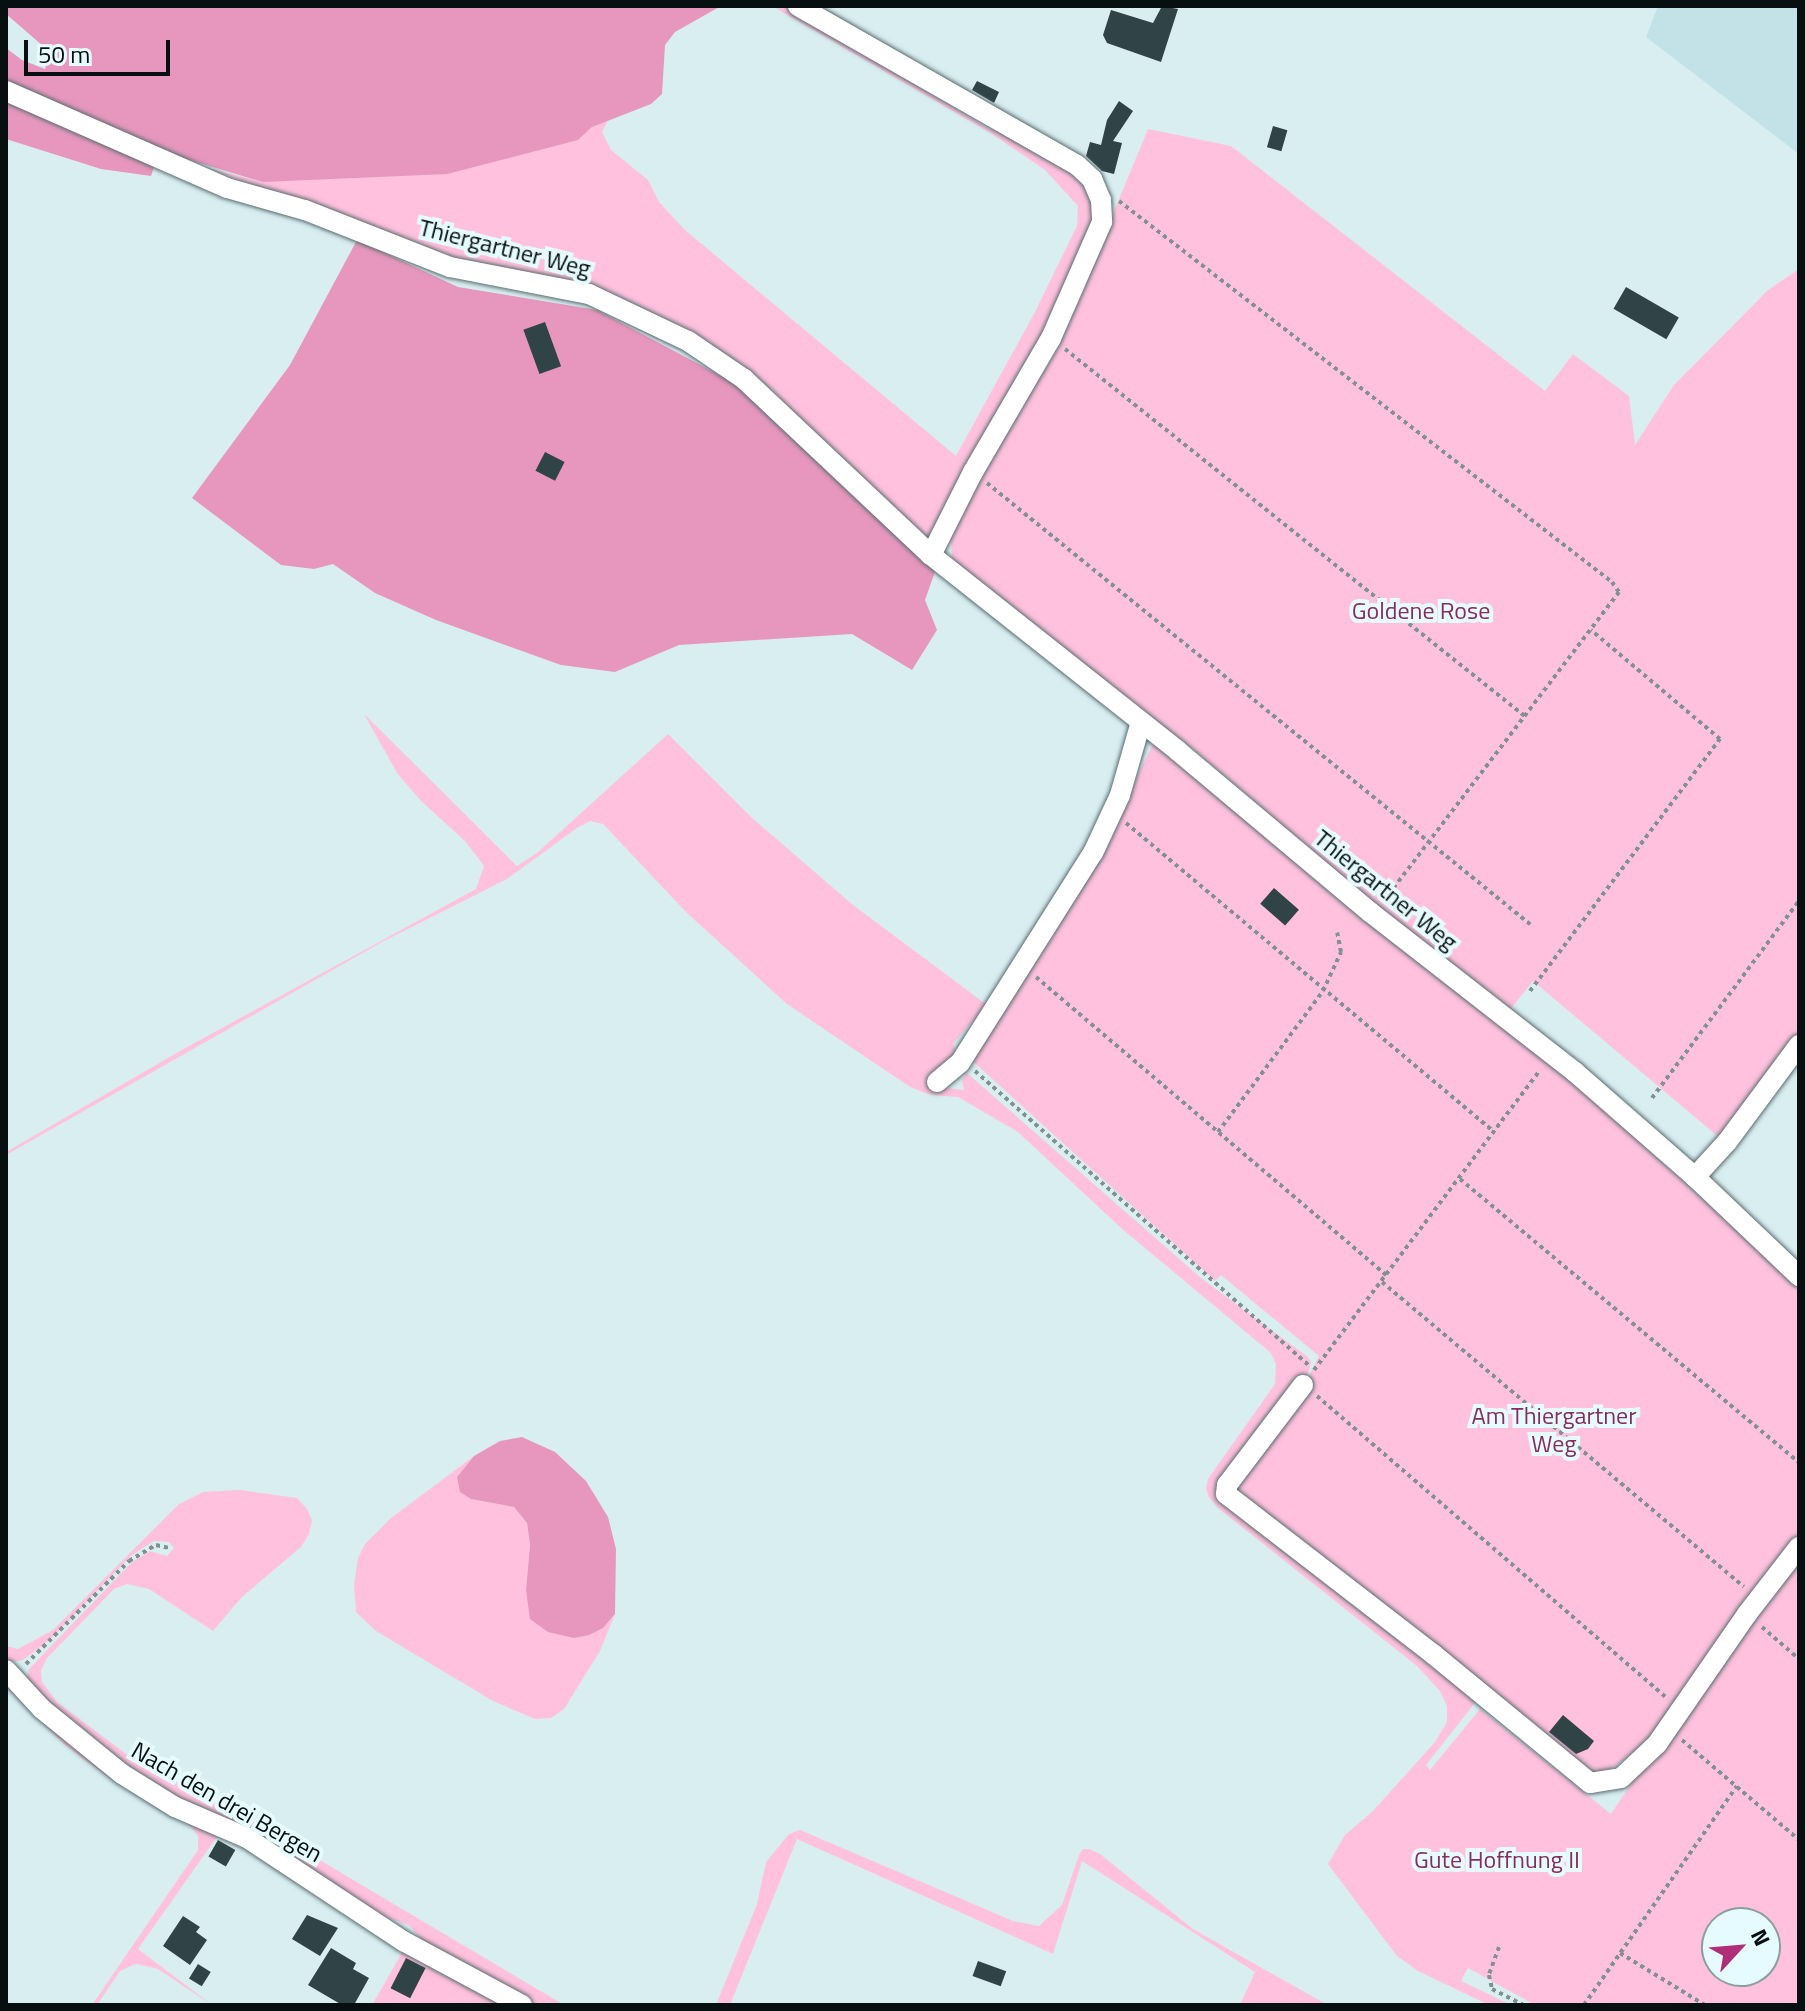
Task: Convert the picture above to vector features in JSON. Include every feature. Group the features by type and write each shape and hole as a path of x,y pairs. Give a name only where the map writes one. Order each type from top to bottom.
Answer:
{"street":[{"path":"798,6 1077,165 1092,179 1101,200 1102,222 1051,338 973,472 931,555"},
{"name":"Thiergartner Weg","path":"6,91 227,188 305,210 450,267 589,294 688,341 744,379 931,555 1141,722 1370,912 1551,1054 1695,1177 1799,1276"},
{"path":"937,1082 960,1063 1093,853 1112,811 1141,722"},
{"path":"1695,1177 1727,1142 1799,1045"},
{"path":"1309,1377 1227,1485 1226,1494 1433,1654 1590,1783 1621,1778 1657,1744 1799,1547"},
{"name":"Nach den drei Bergen","path":"9,1673 63,1728 122,1774 175,1807 247,1838 405,1942 471,1981 522,2005"}],"path":[{"path":"1101,200 1120,202 1132,210 1612,582 1619,592 1431,844 1370,912"},
{"path":"1051,338 1527,718"},
{"path":"973,472 1531,925"},
{"path":"1530,991 1720,739 1591,630"},
{"path":"1112,811 1494,1132"},
{"path":"1652,1098 1799,901"},
{"path":"1218,1132 1323,991 1341,952 1337,932"},
{"path":"1022,965 1387,1275"},
{"path":"1309,1377 1551,1054"},
{"path":"960,1063 968,1065 1309,1377 1682,1711"},
{"path":"1460,1178 1799,1462"},
{"path":"1382,1282 1753,1607 1799,1659"},
{"path":"9,1673 74,1620 129,1561 156,1545 169,1548"},
{"path":"1668,1728 1799,1840"},
{"path":"1584,2005 1737,1786"},
{"path":"1499,1947 1489,1975 1492,1989 1524,2005"},
{"path":"1620,1953 1705,2005"}],"shaded area":[{"path":"6,6 721,6 675,32 665,45 662,94 651,104 592,127 578,140 447,174 263,182 176,156 155,164 151,176 101,169 6,139 6,48 22,60 45,69 50,52 6,14"},
{"path":"1658,6 1799,6 1799,154 1646,37"},
{"path":"357,240 458,287 597,310 755,394 936,569 925,600 937,630 912,670 852,634 679,645 615,672 561,665 436,620 375,593 333,564 314,569 281,565 192,498 290,365"},
{"path":"522,1437 555,1452 586,1481 608,1517 616,1549 615,1614 603,1628 589,1635 574,1638 548,1632 530,1619 526,1590 530,1545 527,1523 514,1507 471,1499 460,1492 457,1477 474,1456 500,1441"}],"green space":[{"path":"772,6 783,6 991,130 996,123 1081,176 1095,212 1092,229 1038,348 933,538 925,541 766,389 623,307 433,253 204,167 263,182 578,140 592,127 608,120 602,132 611,150 648,180 659,202 685,230 956,456 1035,312 1077,226 1078,206 1045,170 992,134"},
{"name":"Goldene Rose","path":"1148,129 1231,146 1545,391 1573,354 1629,396 1635,445 1674,385 1768,290 1799,269 1799,1034 1721,1139 1533,981 1510,1010 1374,904 1191,747 1082,667 952,559 951,538 976,474 1056,352"},
{"name":"Gute Hoffnung II","path":"364,714 517,866 537,853 668,734 751,817 853,905 987,1005 953,1044 957,1054 937,1087 964,1090 962,1080 967,1073 1201,1278 1308,1357 1311,1363 1307,1376 1217,1492 1478,1699 1426,1765 1430,1770 1480,1709 1611,1814 1645,1763 1658,1756 1799,1559 1799,2005 1535,2005 1468,1968 1461,1981 1511,2005 1489,2005 1418,1971 1397,1956 1328,1864 1345,1835 1373,1811 1435,1742 1447,1722 1447,1706 1440,1691 1417,1666 1218,1508 1209,1497 1206,1489 1208,1479 1275,1384 1276,1364 1271,1353 1121,1228 1018,1132 958,1097 931,1095 910,1087 787,1004 686,912 603,824 590,821 577,828 507,879 382,942 6,1155 6,1152 180,1051 476,889 484,866 465,841 421,801 397,773"},
{"name":"Am Thiergartner Weg","path":"1153,744 1376,929 1572,1080 1799,1287 1799,1533 1655,1737 1602,1775 1571,1766 1229,1490 1305,1384 1319,1356 1221,1275 1215,1281 968,1057 1118,816"},
{"path":"474,1456 457,1477 471,1499 514,1507 527,1523 530,1545 526,1590 603,1628 615,1614 600,1651 564,1709 551,1718 535,1719 493,1701 376,1631 356,1612 354,1585 358,1558 365,1544 391,1518"},
{"path":"240,1490 297,1498 312,1520 309,1534 301,1547 242,1597 213,1631 149,1589 127,1584 114,1589 47,1658 41,1670 42,1682 57,1702 130,1757 254,1821 564,2005 535,2005 514,1989 431,1952 409,1925 378,1915 267,1842 251,1826 197,1812 87,1743 26,1680 29,1669 132,1562 150,1551 167,1556 174,1548 169,1542 154,1541 132,1555 52,1638 23,1660 12,1662 6,1659 6,1646 18,1649 53,1630 179,1504 203,1492"},
{"path":"6,1677 219,1834 138,1949 212,2005 158,1969 136,1964 120,1971 97,2005 92,2005 198,1850 198,1836 188,1823 108,1777 65,1745 6,1687"},
{"path":"800,1830 1013,1921 1039,1926 1062,1905 1079,1855 1083,1849 1089,1849 1100,1854 1193,1929 1324,2003 1240,2005 1255,1972 1082,1861 1053,1954 797,1839 730,2005 716,2005 757,1904 766,1862 789,1834"},
{"path":"403,1951 501,2002 499,2005 372,2005"}],"building":[{"path":"1162,6 1178,9 1161,62 1107,43 1103,35 1111,10 1153,23"},
{"path":"977,81 999,92 994,103 972,90"},
{"path":"1119,101 1133,111 1113,141 1122,143 1114,174 1102,171 1086,156 1090,142 1101,145 1107,120"},
{"path":"1273,126 1287,130 1281,151 1267,147"},
{"path":"1626,287 1679,318 1666,339 1614,309"},
{"path":"545,322 561,366 539,374 523,330"},
{"path":"545,452 565,462 555,481 535,471"},
{"path":"1274,888 1299,910 1285,925 1260,904"},
{"path":"1563,1715 1594,1741 1588,1749 1576,1754 1549,1732"},
{"path":"218,1840 235,1850 226,1866 208,1856"},
{"path":"307,1915 338,1928 320,1956 292,1939"},
{"path":"183,1916 200,1927 196,1932 207,1940 190,1965 163,1946"},
{"path":"331,1948 356,1963 353,1969 369,1978 354,2005 342,2005 308,1985"},
{"path":"406,1958 426,1968 410,1998 391,1988"},
{"path":"978,1961 1006,1971 1001,1986 973,1976"},
{"path":"198,1964 211,1972 202,1986 189,1978"}]}
